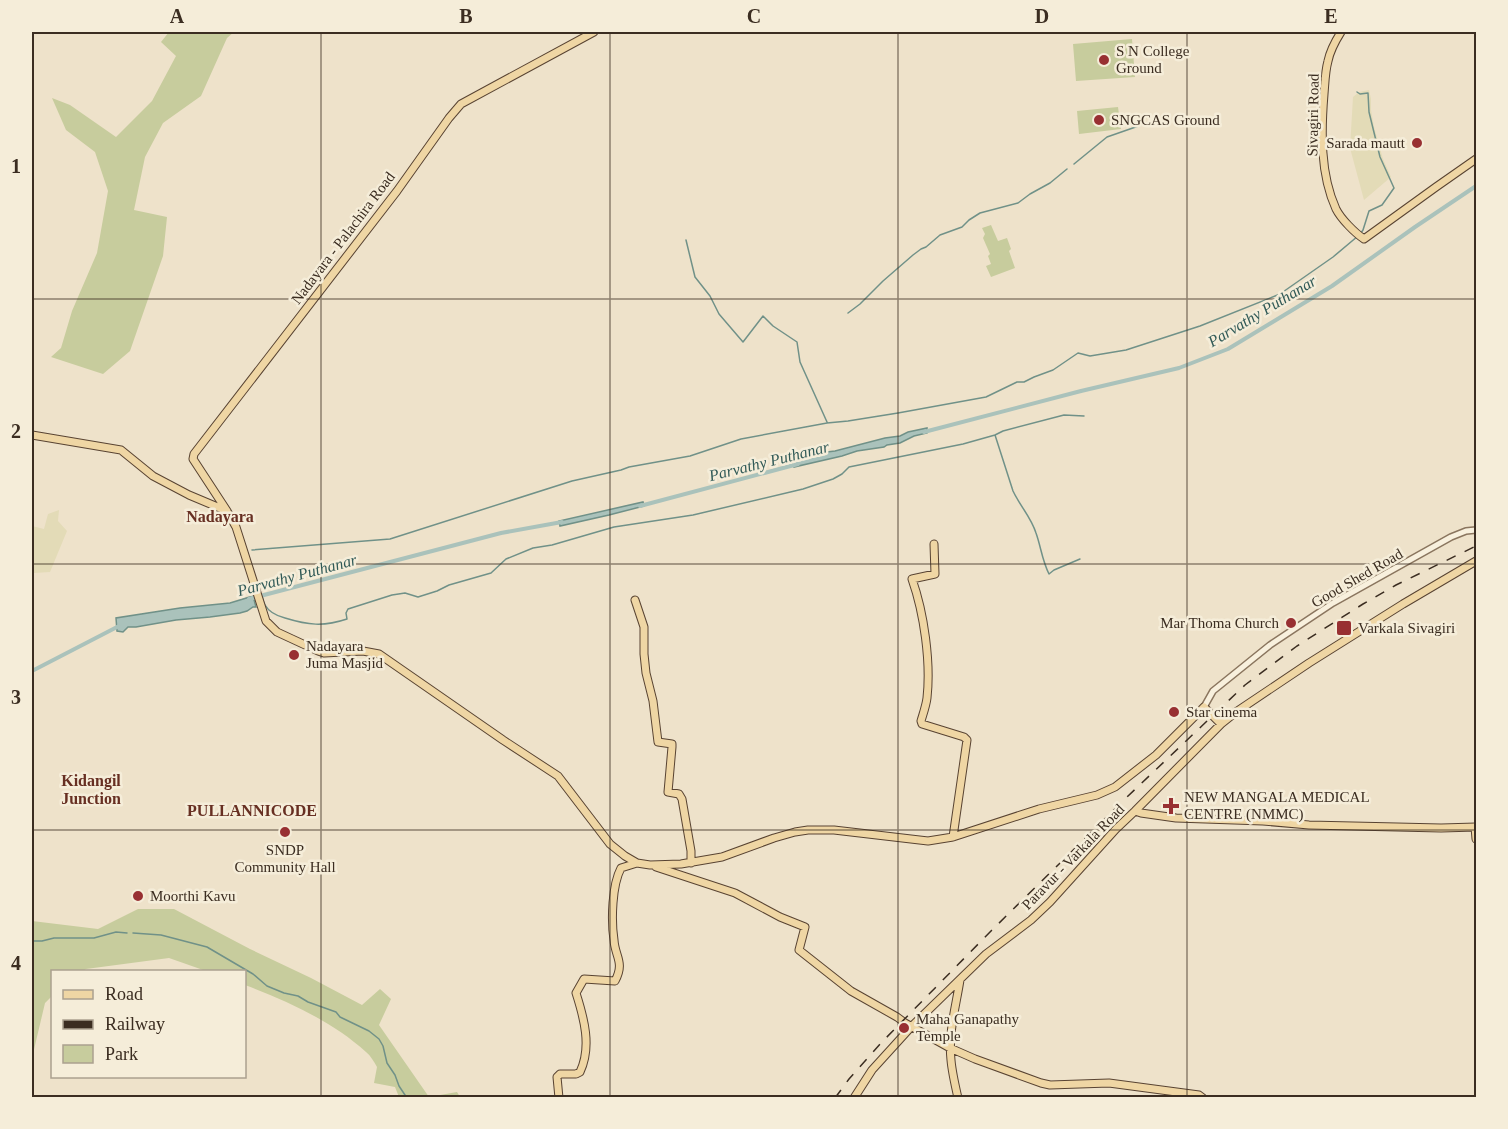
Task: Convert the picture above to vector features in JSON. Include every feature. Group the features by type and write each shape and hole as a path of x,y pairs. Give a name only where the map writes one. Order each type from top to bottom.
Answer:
{"main road":[{"name":"Nadayara - Palachira Road","path":"594,32 461,104 448,118 397,191 194,454 193,459 216,502 227,511 236,527 266,621 277,632 324,653 363,651 379,654 558,776 610,844 637,863"},
{"name":"Sivagiri Road","path":"1341,32 1328,61 1323,110 1326,174 1329,191 1338,211 1359,236 1364,240 1476,159"},
{"path":"32,435 122,450 153,476 189,495 216,502"},
{"path":"934,544 934,574 912,579 922,614 926,647 927,700 921,721 922,724 964,737 967,740 953,837"},
{"name":"Paravur - Varkala Road","path":"854,1098 872,1071 912,1026 986,954 1031,920 1073,878 1116,829 1221,724 1309,663 1402,604 1476,561"},
{"path":"634,600 644,627 646,673 653,701 658,742 672,744 668,792 679,794 682,799 692,851 691,863"},
{"path":"650,865 691,863 722,858 774,838 808,830 834,830 928,841 953,837 1039,808 1097,795 1115,787 1156,755 1204,707 1221,724"},
{"path":"1135,811 1176,818 1271,821 1309,825 1476,827 1476,839"},
{"path":"559,1098 557,1077 560,1074 580,1072 587,1048 582,1011 576,993 584,979 615,981 620,972 619,957 614,941 615,888 621,868 637,863 650,865 735,893 780,917 805,927 799,950 851,991 951,1048 975,1059 1050,1085 1109,1083 1199,1095 1203,1098"},
{"path":"958,1098 951,1061 951,1035 960,980"}],"street":[{"name":"Good Shed Road","path":"1204,707 1213,691 1262,652 1334,603 1451,537 1476,530"}],"shaded area":[{"path":"1369,90 1374,127 1391,177 1364,200 1350,148 1353,97 1359,92"},
{"path":"59,510 58,521 67,531 50,572 34,573 32,576 32,526 44,529 48,514"}],"green space":[{"path":"169,32 234,32 227,38 201,96 163,123 145,157 134,210 167,217 163,256 130,351 103,374 51,357 61,348 72,311 97,253 108,191 95,152 66,130 52,98 70,105 116,137 152,101 176,56 161,42"},
{"name":"S N College Ground","path":"1132,39 1135,77 1076,81 1073,44"},
{"name":"SNGCAS Ground","path":"1118,107 1121,129 1079,134 1077,111"},
{"path":"991,225 998,241 1007,238 1015,268 991,277 986,266 991,264 988,256 990,254 983,238 985,234 982,228"},
{"path":"138,909 174,909 362,1005 380,989 391,999 379,1025 429,1097 399,1097 395,1087 374,1083 377,1067 366,1052 324,1021 246,985 246,970 203,970 169,958 84,970 51,970 51,997 45,1003 32,1058 32,921 98,929"},
{"path":"457,1092 460,1097 429,1097"}],"water":[{"path":"927,428 927,433 884,447 857,451 794,467 792,460 802,455 835,451"},
{"path":"643,502 644,506 560,526 559,521"},
{"path":"253,596 256,607 240,613 128,627 123,632 117,631 116,618 230,603"}],"waterway":[{"path":"1357,92 1368,93 1369,112 1380,157 1394,188 1382,205 1369,211 1361,233"},
{"path":"1074,164 1107,137 1150,122"},
{"path":"848,313 913,255 940,235 962,227 980,213 1018,203 1050,183 1067,169"},
{"name":"Parvathy Puthanar","path":"924,432 1179,368 1228,349 1332,286 1476,186"},
{"path":"252,550 390,539 572,481 629,467 690,456 741,439 986,397 1017,382 1024,382 1053,370 1078,353 1090,356 1126,350 1200,326 1280,294 1333,257 1358,236"},
{"path":"686,240 695,277 710,296 719,314 743,342 763,316 773,326 797,342 800,362 827,422"},
{"path":"995,435 1064,415 1084,416"},
{"path":"262,596 269,610 282,617 316,624 338,622 347,619 348,609 392,595 405,593 418,597 437,591 449,585 491,573 506,559 533,548 552,545 614,527 693,515 803,489 833,479 849,467 963,444 995,435 1013,491 1034,527 1049,574 1080,559"},
{"name":"Parvathy Puthanar","path":"640,506 798,464"},
{"name":"Parvathy Puthanar","path":"249,599 501,533 562,522"},
{"name":"Parvathy Puthanar","path":"32,671 119,626"},
{"path":"32,941 54,938 94,938 116,932 127,933"},
{"path":"133,933 161,935 207,947 253,974 267,986 336,1012 340,1017 369,1031 379,1039 383,1046 387,1063 407,1098"}],"railway":[{"path":"835,1098 882,1042 991,931 1245,685 1297,646 1363,604 1396,585 1476,546"}],"place":[{"name":"S N College Ground","path":"1104,60"},
{"name":"SNGCAS Ground","path":"1099,120"},
{"name":"Sarada mautt","path":"1417,143"},
{"name":"Mar Thoma Church","path":"1291,623"},
{"name":"Varkala Sivagiri","path":"1344,628"},
{"name":"Nadayara Juma Masjid","path":"294,655"},
{"name":"Star cinema","path":"1174,712"},
{"name":"NEW MANGALA MEDICAL CENTRE (NMMC)","path":"1171,806"},
{"name":"SNDP Community Hall","path":"285,832"},
{"name":"Moorthi Kavu","path":"138,896"},
{"name":"Maha Ganapathy Temple","path":"904,1028"}],"district":[{"name":"Nadayara","path":"220,516"},
{"name":"Kidangil Junction","path":"91,789"},
{"name":"PULLANNICODE","path":"252,810"}]}
